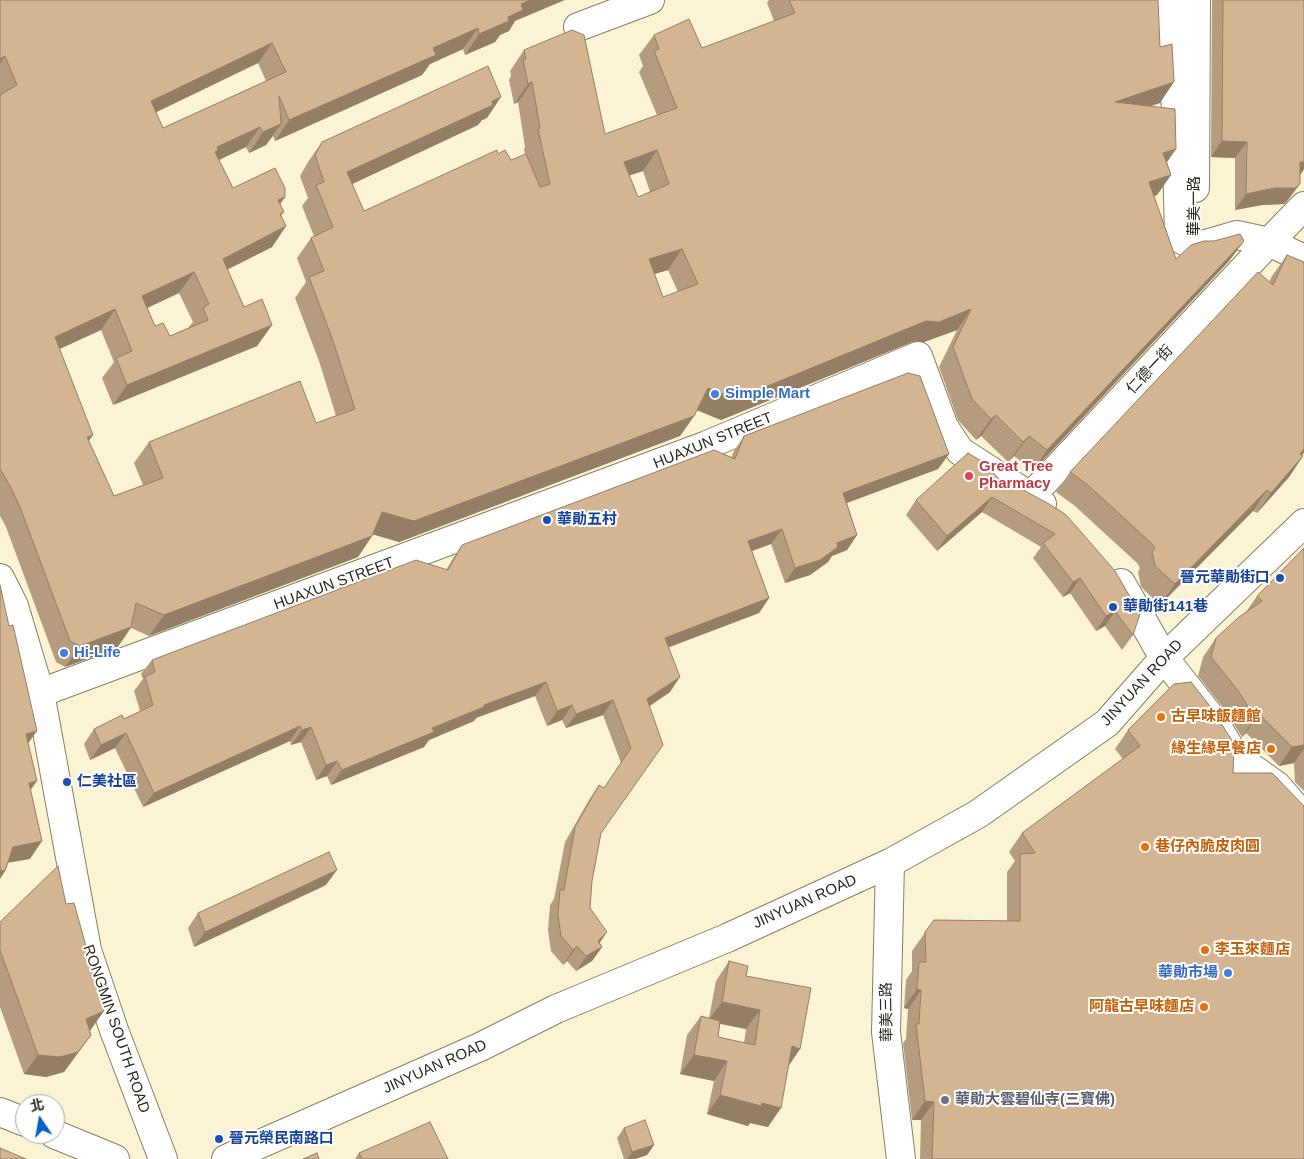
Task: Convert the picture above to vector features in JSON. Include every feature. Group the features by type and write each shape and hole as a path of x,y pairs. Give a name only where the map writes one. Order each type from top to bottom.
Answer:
{"street":[{"path":"591,15 650,0"},
{"name":"華美一路","path":"1168,0 1176,110 1179,238 1195,247 1196,0"},
{"name":"仁德一街","path":"1030,498 1304,206"},
{"path":"1195,247 1238,236 1270,242 1304,259"},
{"name":"HUAXUN STREET","path":"40,693 707,445 918,356 944,427 960,451 997,473 1030,498 1064,517"},
{"name":"JINYUAN ROAD","path":"226,1159 480,1047 556,1009 727,938 890,864 978,814 1100,728 1164,658 1304,523"},
{"path":"1106,563 1117,576 1164,658 1214,720 1235,756 1277,786 1304,817"},
{"name":"RONGMIN SOUTH ROAD","path":"0,578 14,606 40,693 87,950 114,1030 163,1159"},
{"name":"華美三路","path":"890,864 886,1032 901,1159"},
{"path":"0,1112 15,1118"},
{"path":"65,1139 115,1159"}],"building":[{"path":"0,0 530,0 521,4 523,10 508,17 509,21 479,34 478,28 433,48 436,55 289,120 279,96 281,124 263,132 260,127 217,147 218,150 215,152 233,188 275,168 285,188 285,197 278,200 284,212 280,214 286,226 223,259 244,307 262,299 272,325 127,385 116,358 132,351 115,309 55,337 93,435 87,437 114,496 163,478 149,442 300,381 316,423 355,409 333,341 309,277 324,271 311,238 333,227 316,185 324,182 315,155 322,142 488,66 501,97 492,101 493,105 347,172 364,211 497,150 498,154 505,150 511,160 526,154 540,187 550,184 538,129 540,128 532,82 528,84 523,59 526,59 524,50 572,30 584,35 605,134 677,108 654,51 659,49 654,35 689,19 702,48 795,13 789,0 1158,0 1160,47 1172,44 1174,82 1115,102 1175,109 1176,149 1163,153 1171,175 1149,182 1176,259 1191,245 1204,241 1214,241 1240,234 1244,241 1047,450 1029,436 1023,442 996,415 991,419 972,399 953,347 971,309 939,322 926,321 736,399 708,388 694,416 414,521 382,512 372,536 164,615 136,603 131,627 80,646 70,641 20,507 0,469 0,95 17,85 5,56 0,59","holes":["272,43 286,72 163,128 151,101","657,150 669,184 638,197 624,162","682,249 698,284 663,297 649,259","194,272 209,304 203,308 208,320 170,336 163,323 155,326 142,296"]},
{"path":"1223,0 1304,0 1304,162 1300,162 1300,184 1295,188 1274,188 1246,194 1247,142 1222,141"},
{"path":"1287,255 1304,262 1304,449 1300,454 1303,456 1271,493 1267,490 1175,584 1155,566 1152,552 1155,548 1151,543 1089,486 1070,472 1258,272 1273,285"},
{"path":"908,373 920,376 949,454 843,493 857,535 837,543 838,547 820,560 795,568 782,529 748,541 769,598 665,638 680,677 647,699 663,745 601,833 592,881 590,908 607,932 598,941 602,947 586,956 577,946 573,950 561,936 558,915 560,890 564,890 575,827 599,785 604,788 631,748 613,700 576,714 572,705 557,711 546,682 484,705 484,707 432,728 434,732 342,770 337,761 326,765 311,727 302,730 300,726 154,793 126,733 101,745 94,729 122,715 124,719 153,705 145,677 155,672 152,660 416,560 448,570 462,545 714,450 735,459 744,436"},
{"path":"968,453 983,462 1005,485 1009,482 1049,504 1065,514 1075,525 1115,571 1140,614 1133,635 1115,611 1106,616 1080,578 1073,582 1043,543 1055,534 992,497 947,536 916,500"},
{"path":"1304,548 1304,745 1292,747 1259,714 1255,718 1239,692 1211,657 1216,638 1239,617 1262,601 1257,596"},
{"path":"0,585 9,626 13,625 37,731 26,734 37,781 29,783 42,841 13,847 5,871 0,870"},
{"path":"1191,682 1213,710 1234,744 1233,773 1272,773 1304,806 1304,1159 932,1159 934,1102 925,1101 916,1024 919,1024 921,990 917,989 919,962 926,962 925,932 934,920 1020,921 1020,854 1035,853 1022,833 1140,746 1128,730 1174,684"},
{"path":"329,852 337,870 205,932 198,913"},
{"path":"58,866 66,904 74,903 104,1011 86,1019 91,1035 78,1052 60,1057 38,1055 0,950 0,922"},
{"path":"729,961 748,966 746,976 811,988 800,1049 792,1046 781,1108 762,1103 761,1106 720,1095 727,1061 694,1055 701,1016 720,1021 718,1037 755,1045 760,1010 722,1002"},
{"path":"645,1120 654,1145 632,1152 624,1128"},
{"path":"430,1122 448,1159 362,1159 359,1153"},
{"path":"0,1148 26,1159 0,1159"},
{"path":"317,1153 319,1159 303,1159"}],"place":[{"name":"Simple Mart","path":"715,394"},
{"name":"Great Tree Pharmacy","path":"969,476"},
{"name":"華勛五村","path":"547,520"},
{"name":"晉元華勛街口","path":"1280,578"},
{"name":"華勛街141巷","path":"1113,607"},
{"name":"Hi-Life","path":"64,653"},
{"name":"古早味飯麵館","path":"1161,717"},
{"name":"緣生緣早餐店","path":"1271,749"},
{"name":"仁美社區","path":"67,782"},
{"name":"巷仔內脆皮肉圓","path":"1145,847"},
{"name":"李玉來麵店","path":"1205,950"},
{"name":"華勛市場","path":"1228,973"},
{"name":"阿龍古早味麵店","path":"1204,1007"},
{"name":"華勛大雲碧仙寺(三寶佛)","path":"945,1100"},
{"name":"晉元榮民南路口","path":"219,1139"}]}
